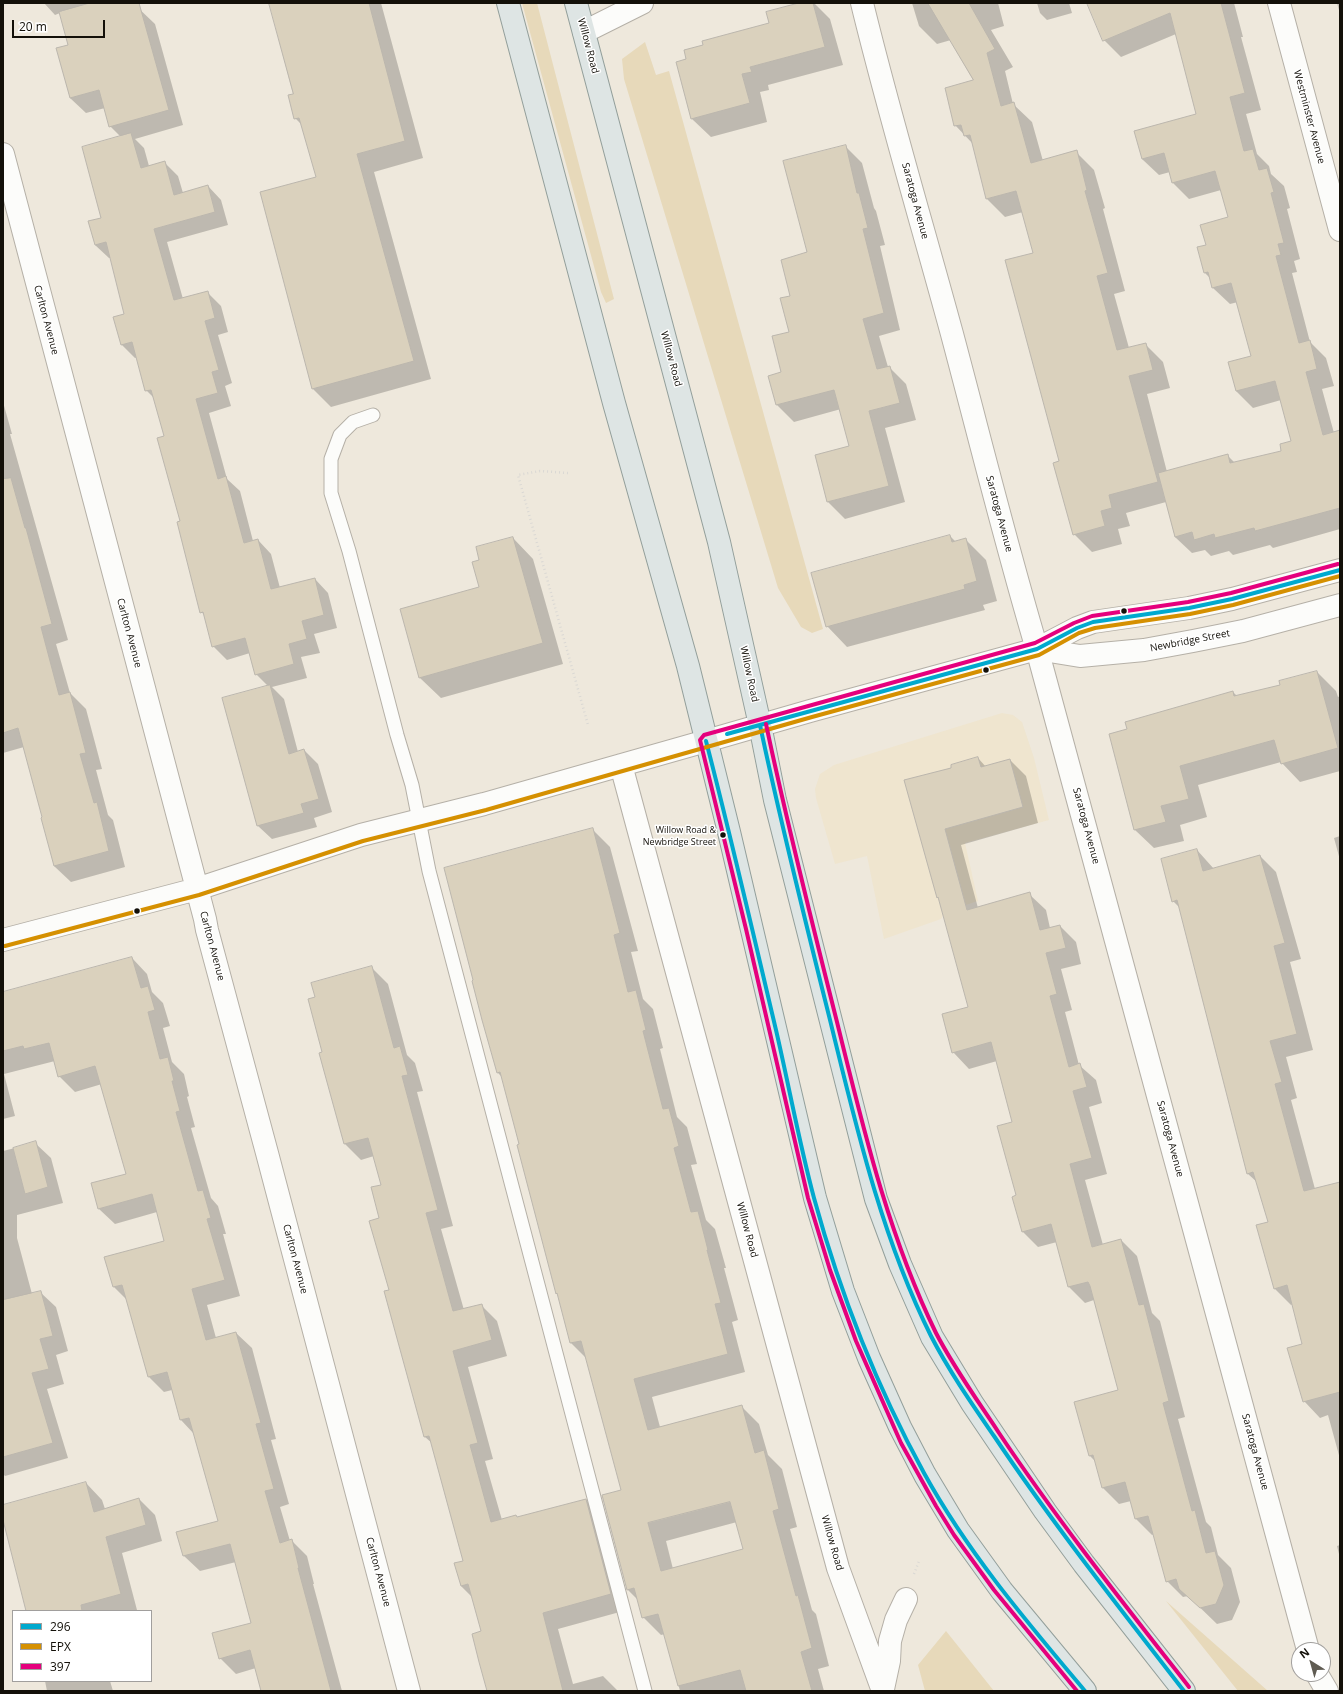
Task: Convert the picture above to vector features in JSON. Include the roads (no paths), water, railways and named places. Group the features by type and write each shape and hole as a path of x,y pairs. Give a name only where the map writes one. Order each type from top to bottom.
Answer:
{"main road":[{"path":"508,3 614,403 688,666 730,832 815,1198 844,1291 869,1358 900,1427 925,1475 958,1530 1002,1591 1085,1691"},
{"name":"Willow Road","path":"576,3 719,542 760,725 775,800 851,1106 876,1199 903,1272 932,1337 972,1403 1011,1462 1084,1564 1184,1691"}],"street":[{"path":"584,32 642,3"},
{"name":"Saratoga Avenue","path":"862,3 876,60 954,342 1016,577 1037,649 1306,1642"},
{"name":"Westminster Avenue","path":"1279,3 1340,230"},
{"name":"Carlton Avenue","path":"3,154 409,1691"},
{"name":"Newbridge Street","path":"3,940 197,889 361,835 621,765 706,740 1037,649 1077,628 1093,622 1189,608 1232,599 1340,570"},
{"name":"Newbridge Street","path":"1037,649 1080,656 1144,650 1243,630 1340,605"},
{"name":"Willow Road","path":"621,765 838,1568 883,1690"},
{"path":"883,1690 889,1661 890,1641 896,1620 906,1600"},
{"path":"1322,1682 1327,1691"}],"lane":[{"path":"373,415 353,422 340,435 331,459 331,493 350,551 397,735 412,785 429,870 645,1691"}],"place":[{"name":"Willow Road & Newbridge Street","path":"723,835"}]}
